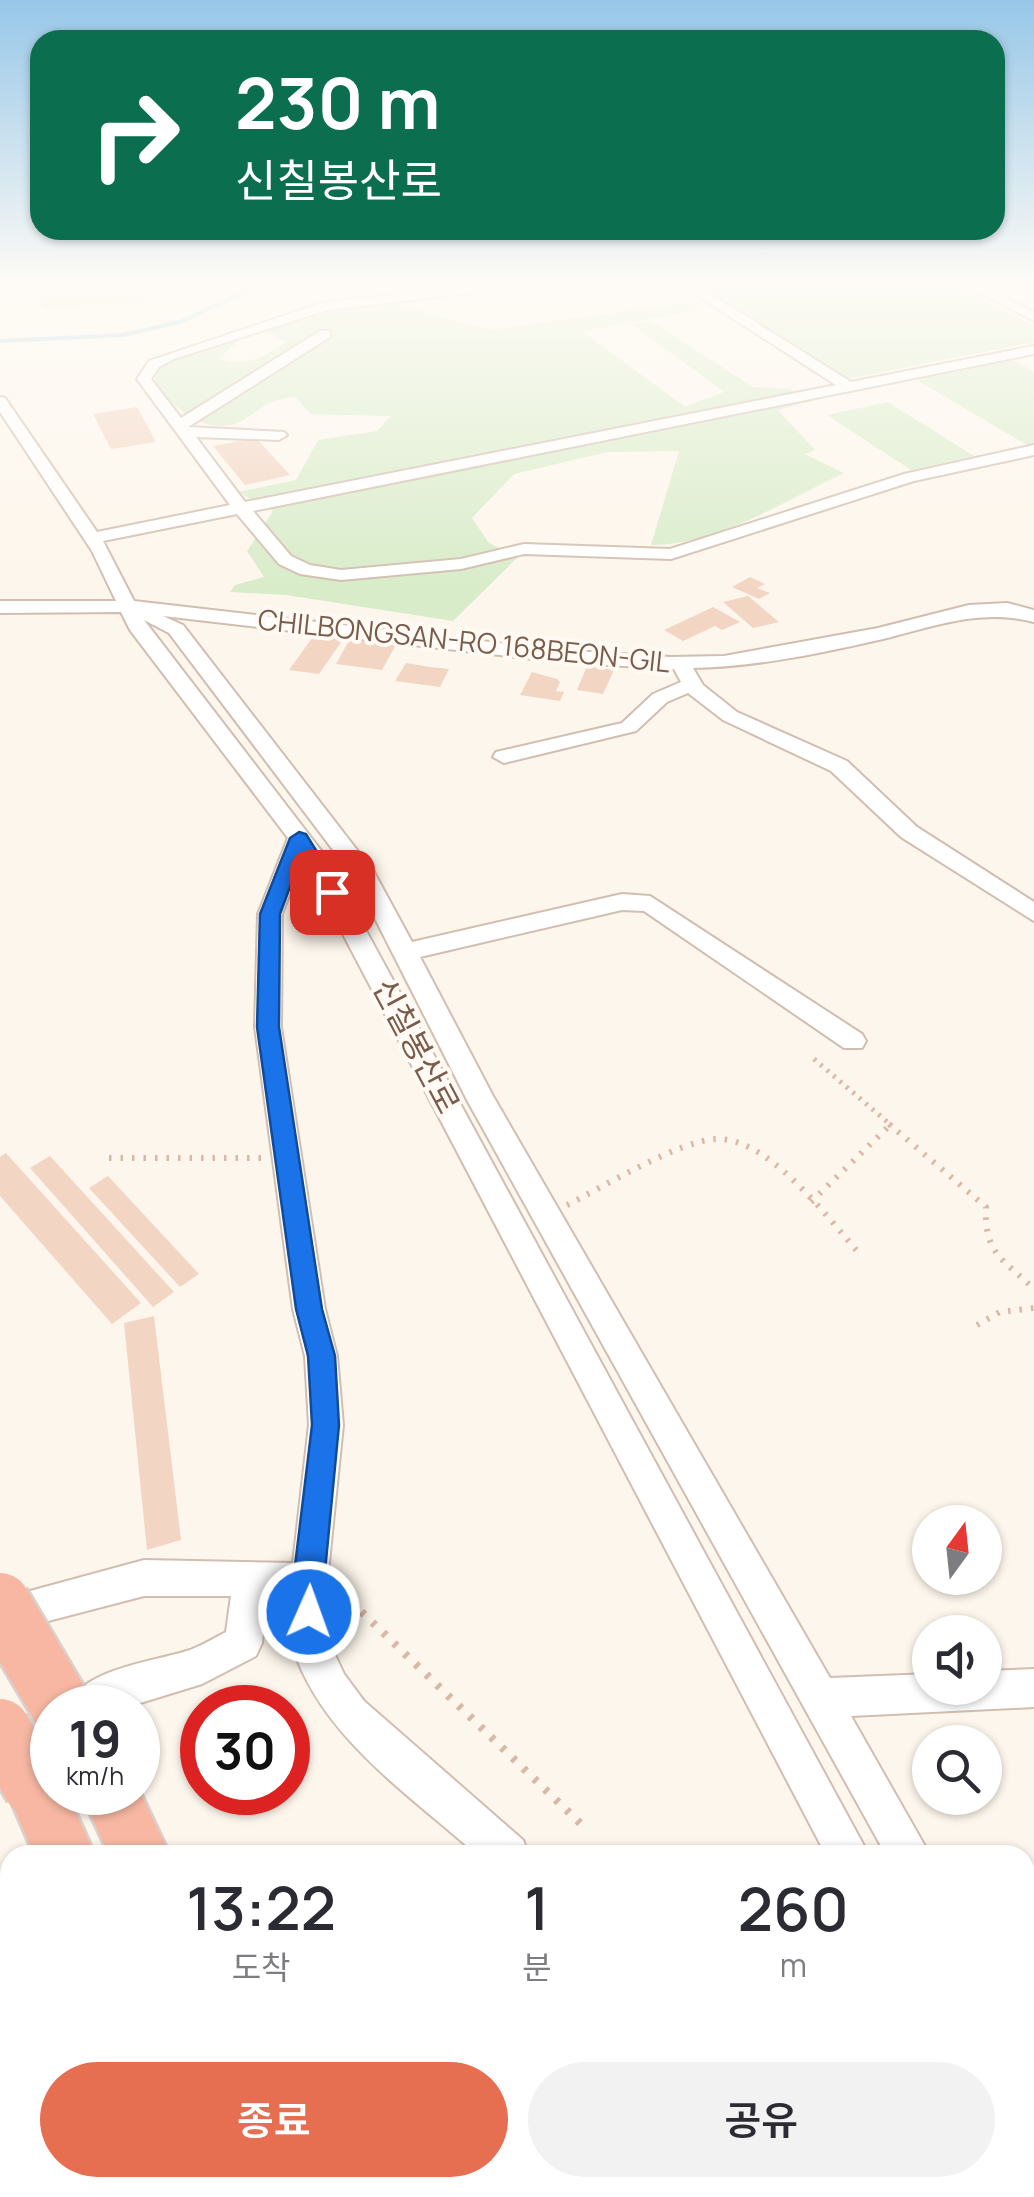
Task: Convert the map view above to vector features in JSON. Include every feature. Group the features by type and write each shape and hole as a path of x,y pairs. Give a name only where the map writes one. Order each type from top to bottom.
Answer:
{"highway":[{"path":"0,1603 48,1685"},
{"path":"0,1729 17,1772 58,1845"},
{"path":"121,1815 135,1845"}],"street":[{"path":"149,386 285,560 328,574 408,570 524,549 671,554 910,477 1034,450"},
{"path":"180,429 246,386"},
{"path":"92,538 856,386"},
{"path":"2,407 92,538 129,606"},
{"path":"180,429 278,434"},
{"name":"CHILBONGSAN-RO 168BEON-GIL","path":"0,607 129,606 559,656 680,664 724,662 879,634 969,611 1007,609 1034,616"},
{"name":"신칠봉산로","path":"129,606 137,626 314,857 843,1845"},
{"name":"신칠봉산로","path":"129,606 176,629 347,848 546,1214 902,1845"},
{"path":"680,664 692,684 730,716 839,766 909,832 1034,913"},
{"path":"504,756 629,727 641,720 654,702 692,684"},
{"path":"299,838 272,900 268,1027 309,1309 322,1356 326,1425 308,1582 310,1642 330,1688 350,1714 497,1845"},
{"name":"신칠봉산로","path":"405,952 622,902 650,904 852,1041"},
{"path":"0,1624 22,1610 144,1578 308,1582"},
{"path":"135,1685 202,1665 243,1643 251,1578"},
{"path":"820,1698 1034,1688"}],"path":[{"path":"814,1059 986,1207 985,1235 990,1246 1034,1289"},
{"path":"810,1202 889,1126"},
{"path":"546,1214 717,1139 768,1158 858,1252"},
{"path":"109,1158 288,1155"},
{"path":"977,1326 1000,1312 1034,1308"},
{"path":"308,1582 338,1589 349,1597 582,1825"}],"green space":[{"path":"155,386 656,386 685,407 724,392 715,386 789,389 813,401 778,410 815,450 805,454 844,473 726,529 676,543 651,545 679,451 607,452 514,474 472,518 489,543 518,557 453,621 286,595 230,592 235,585 264,577 247,551 273,511 238,492 296,480 318,440 377,431 391,416 310,414 296,397 273,402 232,425 219,426 195,419"},
{"path":"926,386 1034,386 1034,443 1027,445"},
{"path":"888,402 974,456 911,470 827,415"}],"building":[{"path":"137,407 156,442 111,449 93,414"},
{"path":"256,438 290,475 245,485 213,446"},
{"path":"750,577 765,584 757,588 770,593 759,599 732,587"},
{"path":"748,596 779,622 753,628 723,602"},
{"path":"713,607 740,622 722,630 715,626 683,641 664,630"},
{"path":"315,634 344,638 319,674 289,670"},
{"path":"350,639 396,645 382,670 336,664"},
{"path":"406,663 449,669 440,687 395,681"},
{"path":"587,666 614,670 603,694 577,690"},
{"path":"532,672 560,682 556,691 564,692 560,701 520,695"},
{"path":"6,1153 141,1303 112,1324 0,1196 0,1157"},
{"path":"50,1156 174,1292 153,1307 30,1168"},
{"path":"108,1176 199,1274 180,1287 89,1188"},
{"path":"154,1316 181,1540 147,1550 124,1323"}],"route":[{"path":"309,1612 308,1582 326,1425 322,1356 309,1309 268,1027 272,900 299,838 332,892"}]}
